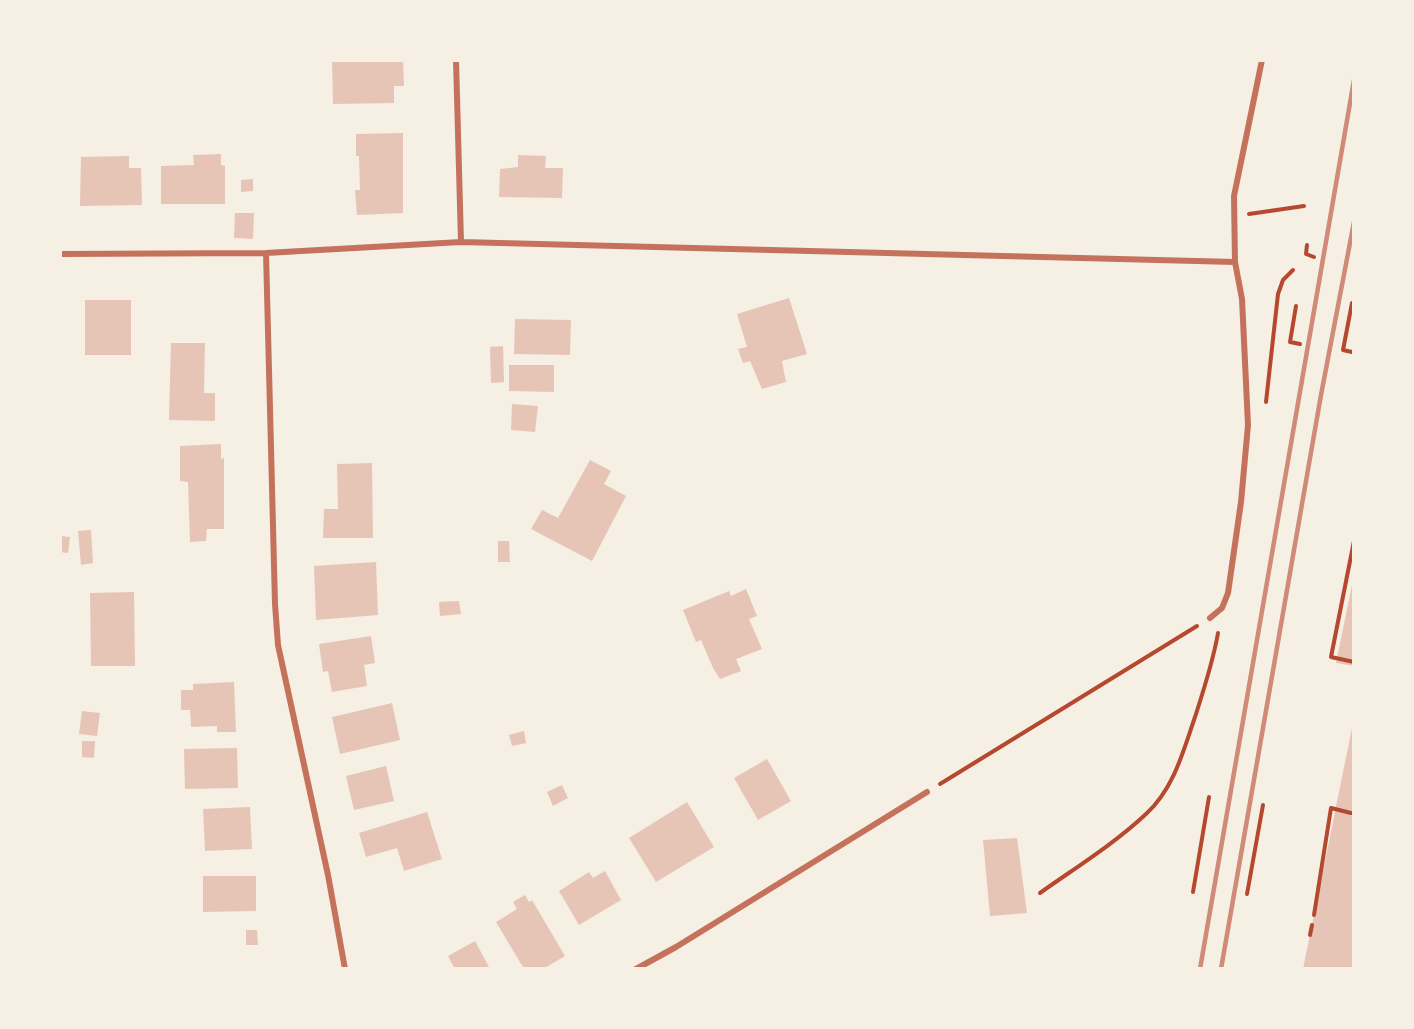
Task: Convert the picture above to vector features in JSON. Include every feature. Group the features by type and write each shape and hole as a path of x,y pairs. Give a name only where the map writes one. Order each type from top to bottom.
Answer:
{"street":[{"path":"456,60 461,243"},
{"path":"1210,618 1222,608 1228,594 1234,563 1248,425 1242,299 1235,262 1234,196 1262,60"},
{"path":"60,254 266,253 461,243 1235,262"},
{"path":"266,253 278,645 328,875 345,969"},
{"path":"636,969 676,947 927,792"}],"path":[{"path":"1234,216 1304,206"},
{"path":"1307,245 1306,254 1314,257"},
{"path":"1248,425 1258,422 1264,416 1278,294 1283,280 1293,270"},
{"path":"1352,303 1343,350 1352,352"},
{"path":"1296,306 1290,342 1300,344"},
{"path":"1354,541 1331,657 1354,662"},
{"path":"1040,893 1147,813 1167,790 1178,767 1205,688 1222,608"},
{"path":"927,792 1210,618"},
{"path":"1193,892 1209,797"},
{"path":"1247,894 1263,805"},
{"path":"1314,915 1331,808 1351,813"},
{"path":"1310,935 1312,925"}],"building":[{"path":"332,60 403,60 404,86 394,86 394,103 333,104"},
{"path":"403,133 403,213 357,215 355,190 360,190 356,134"},
{"path":"221,154 221,165 225,166 225,204 161,204 161,166 194,165 193,155"},
{"path":"518,155 546,156 545,168 563,168 562,198 499,197 500,169 518,167"},
{"path":"129,156 129,168 141,168 142,205 80,206 81,157"},
{"path":"253,179 253,191 241,192 241,180"},
{"path":"235,213 254,213 253,239 234,238"},
{"path":"789,298 807,354 782,361 786,382 762,389 750,361 743,363 738,349 747,347 737,314"},
{"path":"85,300 131,300 131,355 85,355"},
{"path":"515,319 571,320 570,355 514,354"},
{"path":"171,343 205,343 204,393 215,393 215,421 169,420"},
{"path":"503,346 504,382 491,383 490,347"},
{"path":"509,365 554,365 554,392 509,391"},
{"path":"512,404 538,406 535,432 511,430"},
{"path":"221,444 221,459 224,458 224,529 207,529 206,541 190,542 188,482 180,481 180,446"},
{"path":"590,460 611,471 604,484 626,496 592,561 531,529 542,510 558,518"},
{"path":"372,463 373,538 323,538 324,509 338,509 337,464"},
{"path":"91,530 93,563 81,565 78,531"},
{"path":"60,536 70,537 68,553 60,552"},
{"path":"498,541 509,541 510,562 498,562"},
{"path":"376,562 378,615 316,620 314,566"},
{"path":"1354,580 1354,666 1336,663"},
{"path":"746,589 757,616 749,619 762,649 736,659 741,671 720,679 701,640 696,642 683,610 729,591 731,596"},
{"path":"134,592 135,666 91,666 90,593"},
{"path":"459,601 461,614 440,616 439,602"},
{"path":"371,636 375,663 364,665 367,686 332,692 328,671 323,672 319,644"},
{"path":"234,682 236,732 217,732 217,726 191,727 190,710 181,710 181,690 193,690 193,684"},
{"path":"392,703 400,740 340,754 332,717"},
{"path":"82,711 100,713 97,736 79,734"},
{"path":"1353,723 1354,969 1303,969"},
{"path":"524,731 526,743 512,746 509,735"},
{"path":"82,741 95,741 94,758 82,757"},
{"path":"237,748 238,788 185,789 184,749"},
{"path":"767,759 791,801 758,820 734,778"},
{"path":"386,766 394,801 354,810 346,776"},
{"path":"562,785 568,798 553,806 547,792"},
{"path":"687,802 714,847 656,882 629,838"},
{"path":"250,807 252,849 205,851 203,809"},
{"path":"427,812 442,859 404,871 397,848 366,857 359,833"},
{"path":"1017,838 1027,913 990,916 983,840"},
{"path":"605,871 621,900 579,925 559,891 589,872 593,878"},
{"path":"203,876 256,876 256,911 203,912"},
{"path":"525,895 529,902 532,900 565,956 543,969 524,969 496,922 517,909 513,902"},
{"path":"246,930 257,930 258,945 246,945"},
{"path":"475,941 490,969 455,969 448,956"}],"railway":[{"path":"1200,969 1354,80"},
{"path":"1221,969 1321,395 1354,222"}]}
